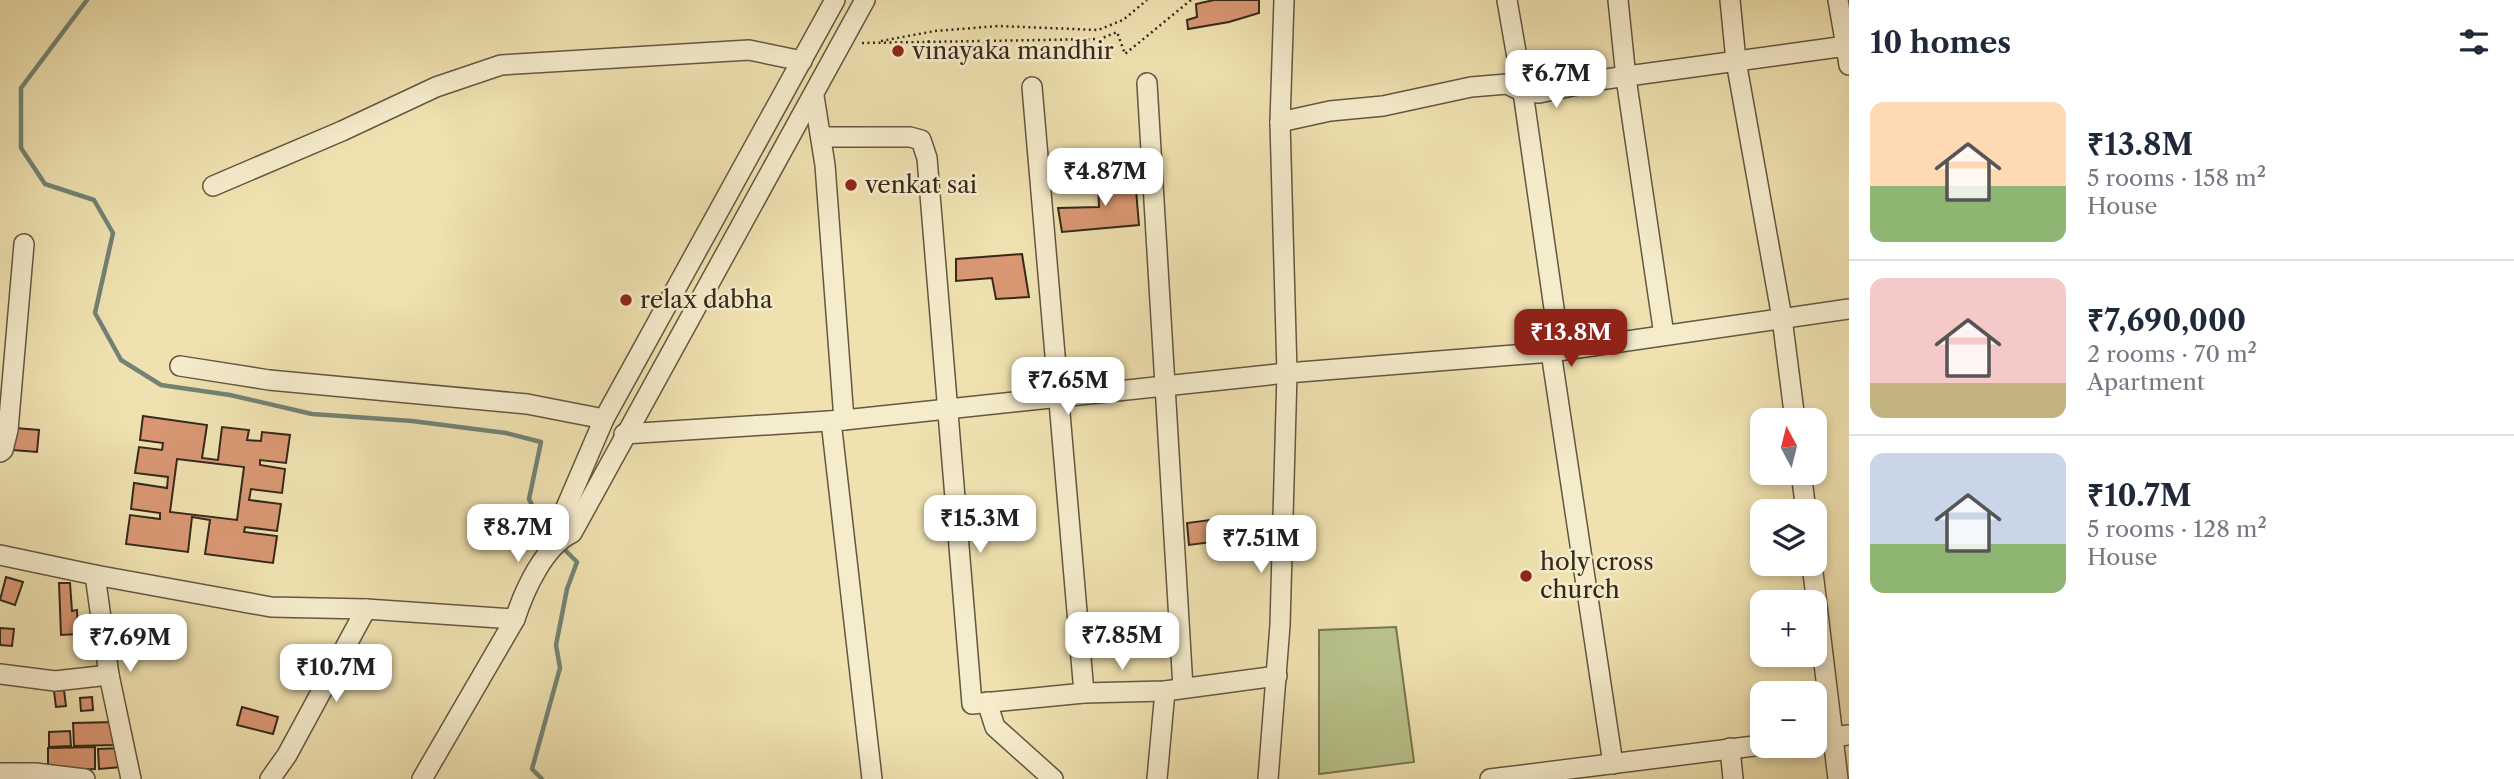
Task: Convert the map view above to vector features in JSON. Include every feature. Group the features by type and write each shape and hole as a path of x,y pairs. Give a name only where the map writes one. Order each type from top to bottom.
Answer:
{"street":[{"path":"559,539 558,526 604,419 835,0"},
{"path":"422,779 514,619 523,596 559,539 572,533 624,434 865,0"},
{"path":"1268,779 1280,625 1287,373 1280,122 1283,0"},
{"path":"1507,0 1523,92 1613,764"},
{"path":"1618,0 1626,78 1664,335"},
{"path":"1730,0 1736,61 1782,318 1793,408"},
{"path":"1280,122 1330,111 1383,106 1471,87 1507,83 1523,92 1539,93 1606,79 1736,61 1847,56 1838,0"},
{"path":"213,186 436,87 501,65 749,50 802,61"},
{"path":"1147,83 1166,387 1174,689 1157,779"},
{"path":"1032,87 1084,693"},
{"path":"814,96 825,165 837,420 872,779"},
{"path":"821,137 910,137 921,141 927,158 972,704 1084,693 1174,689 1277,676"},
{"path":"0,452 3,450 8,430 24,244"},
{"path":"624,434 837,420 1287,373 1556,351 1849,309"},
{"path":"180,366 269,380 527,404 604,419"},
{"path":"0,555 271,607 514,619"},
{"path":"95,575 109,676 131,779"},
{"path":"1813,576 1838,779"},
{"path":"270,779 287,755 366,610"},
{"path":"0,674 55,681 109,676"},
{"path":"987,702 995,727 1053,779"},
{"path":"1490,779 1590,773 1613,764 1750,746"},
{"path":"1730,748 1733,779"},
{"path":"0,773 35,773 85,779"}],"path":[{"path":"870,43 935,31 998,26 1098,30 1123,20 1147,0"},
{"path":"843,43 1100,39 1117,32 1125,54 1191,0"}],"green space":[{"path":"1396,627 1414,762 1319,774 1319,630"}],"building":[{"path":"1214,0 1259,0 1259,13 1229,22 1188,29 1187,20 1197,17 1196,4"},
{"path":"1135,178 1139,225 1062,232 1058,208 1099,207 1098,181"},
{"path":"1022,254 1029,297 996,299 992,278 956,281 956,259"},
{"path":"143,416 207,425 202,458 218,460 222,427 249,430 247,440 261,441 262,432 290,435 286,463 260,460 260,465 285,469 282,493 251,489 249,500 281,504 277,531 245,527 244,532 277,536 273,563 205,554 210,520 192,517 188,552 126,544 130,515 160,519 160,513 131,509 134,483 167,488 168,477 135,473 139,447 162,450 163,443 140,440","holes":["177,459 244,467 237,520 170,512"]},
{"path":"15,428 39,430 37,452 13,450"},
{"path":"1225,518 1228,540 1189,545 1187,523"},
{"path":"6,577 23,582 15,605 0,600"},
{"path":"59,583 70,583 72,611 77,610 78,634 61,635"},
{"path":"0,628 14,629 12,646 0,645"},
{"path":"64,690 66,706 56,707 54,691"},
{"path":"92,697 93,710 81,711 80,698"},
{"path":"242,707 278,717 273,734 237,725"},
{"path":"116,722 117,745 74,746 73,723"},
{"path":"70,731 71,746 49,747 49,732"},
{"path":"95,747 95,769 48,770 48,748"},
{"path":"120,748 121,767 99,769 98,749"}],"waterway":[{"path":"87,0 21,88 21,148 45,184 94,200 113,233 95,313 121,360 161,385 230,395 312,414 412,421 506,433 541,442 529,499 546,533 553,539"},
{"path":"542,779 532,769 560,668 556,645 567,589 577,562 562,547"}],"place":[{"name":"vinayaka mandhir","path":"898,51"},
{"name":"venkat sai","path":"851,185"},
{"name":"relax dabha","path":"626,300"},
{"name":"holy cross church","path":"1526,576"}]}
